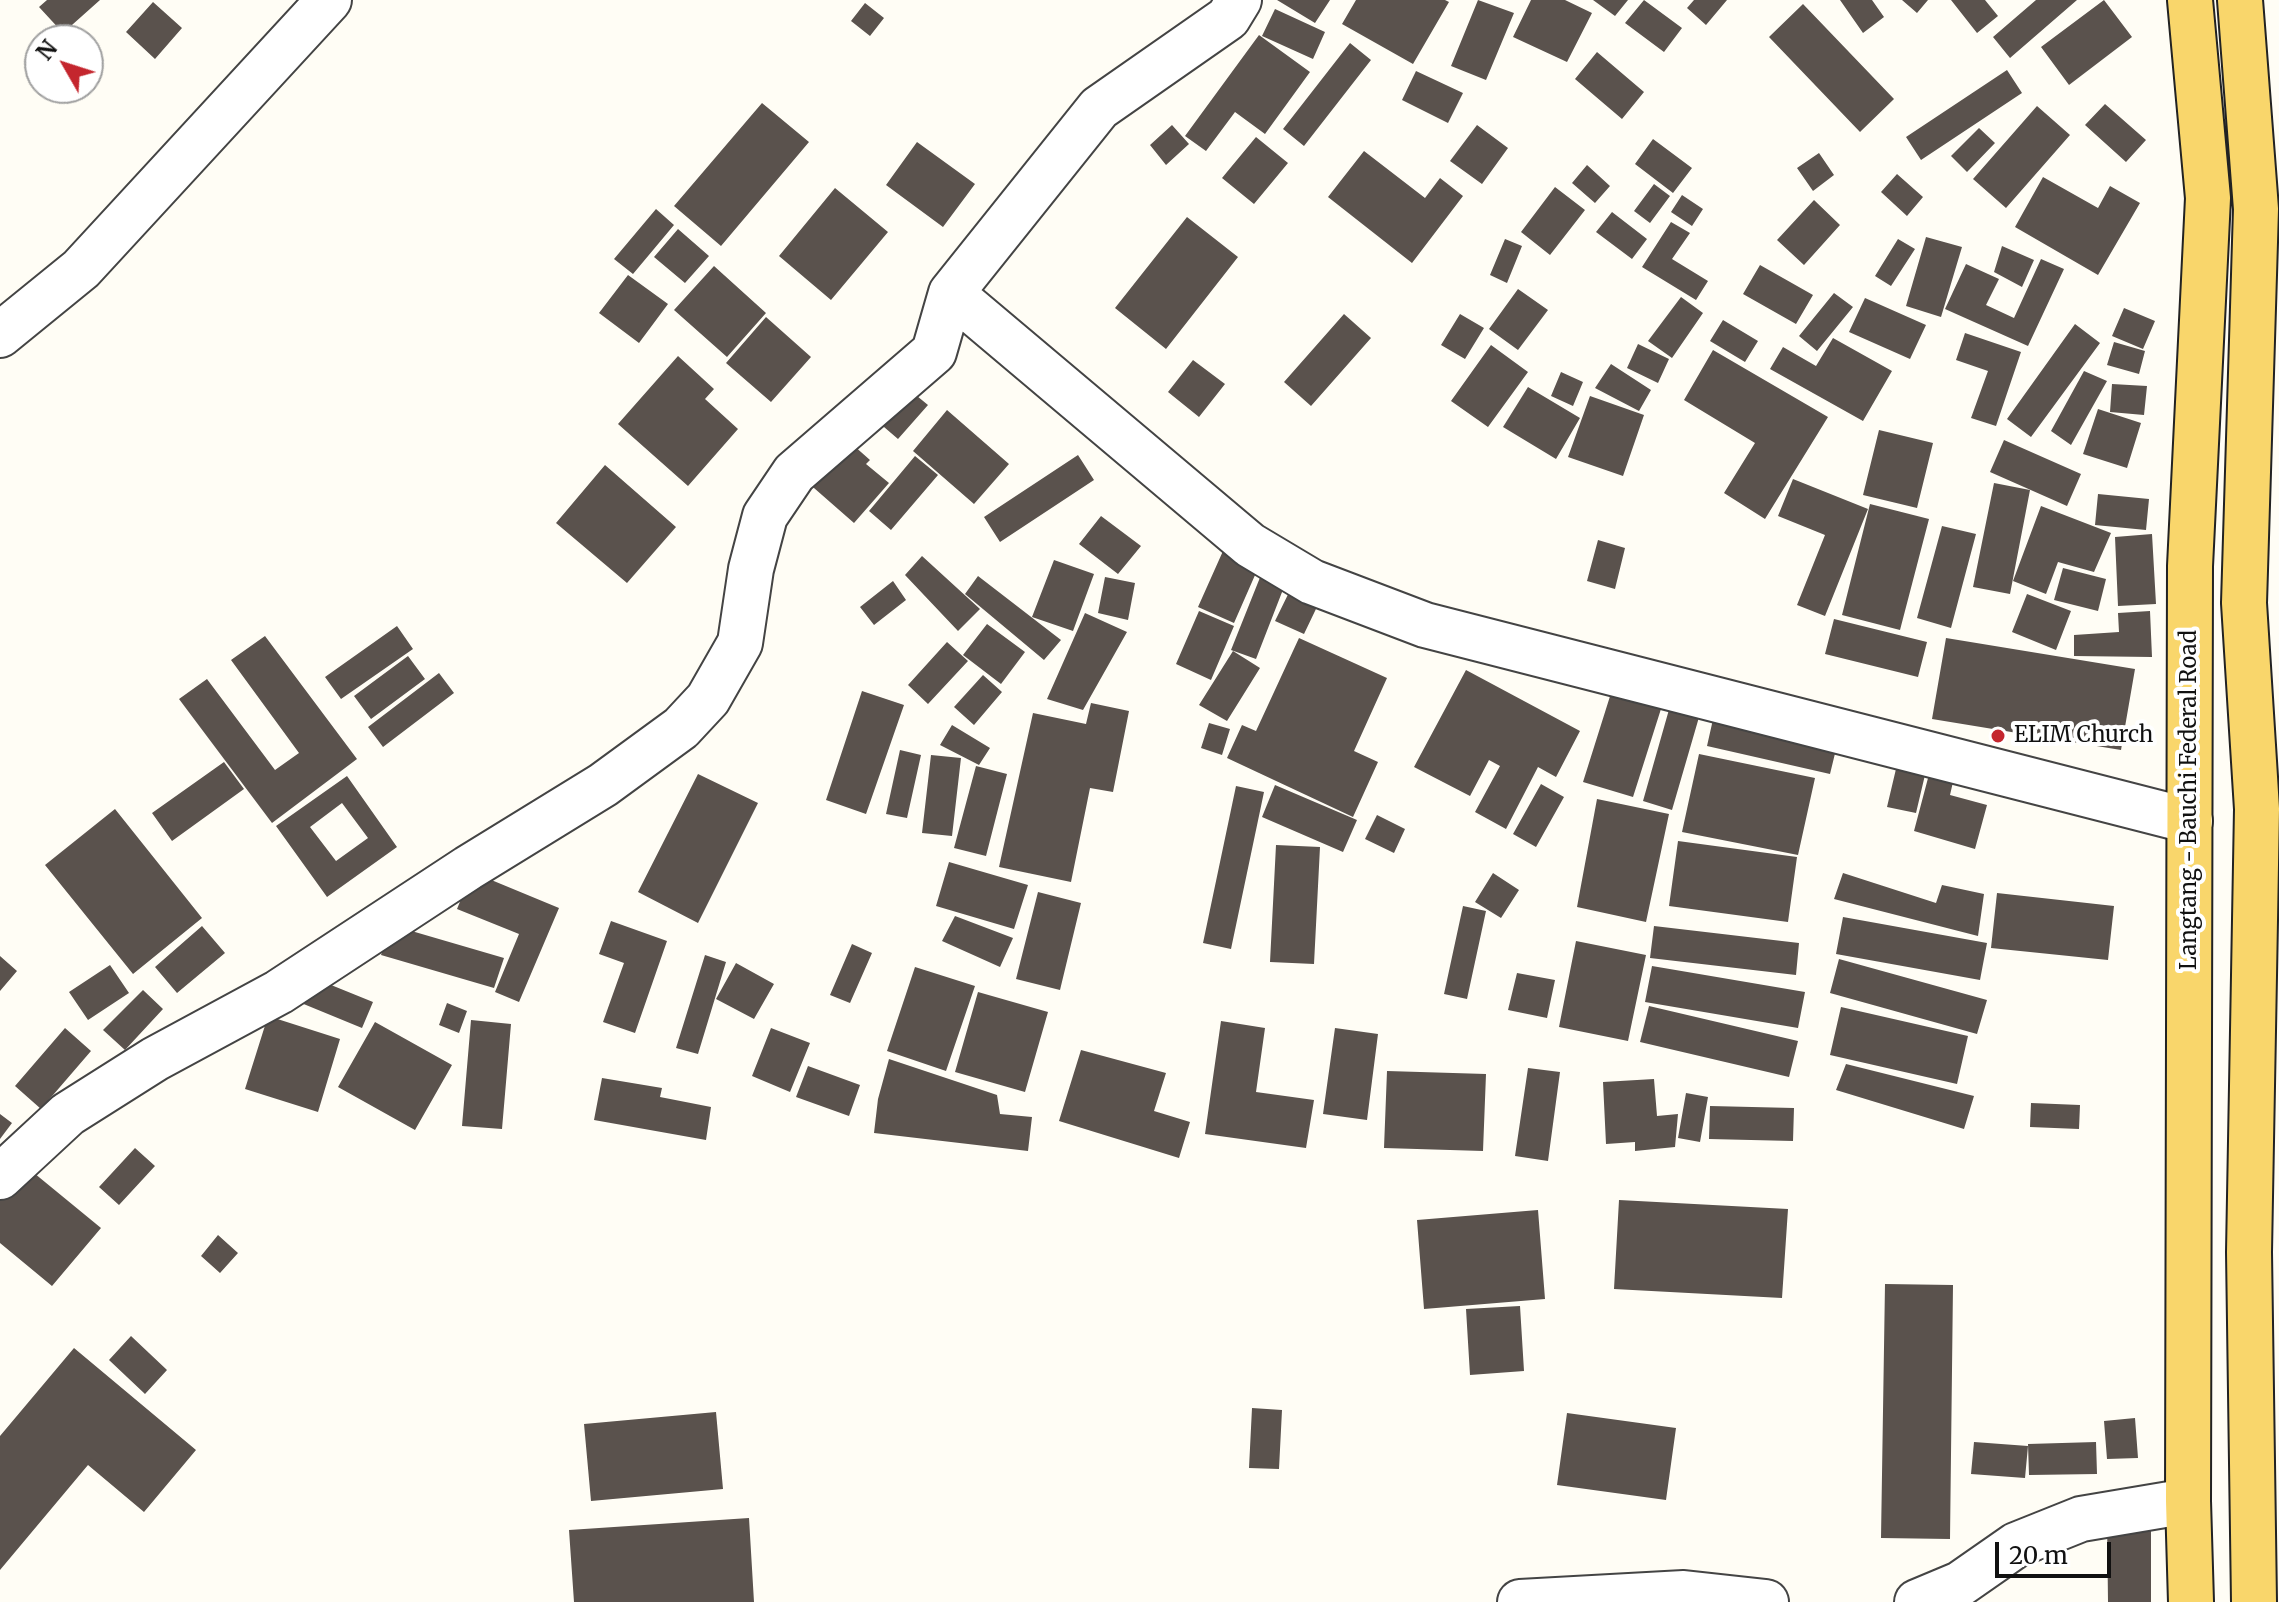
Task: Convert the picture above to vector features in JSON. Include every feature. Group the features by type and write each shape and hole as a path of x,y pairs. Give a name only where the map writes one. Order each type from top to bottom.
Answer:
{"main road":[{"name":"Langtang - Bauchi Federal Road","path":"2190,0 2208,198 2190,566 2188,1501 2191,1602"},
{"path":"2240,0 2267,213 2244,603 2268,816 2249,1252 2254,1602"}],"street":[{"path":"0,335 81,269 329,0"},
{"path":"0,1177 68,1114 155,1059 279,992 603,785 681,728 708,699 740,643 751,569 765,516 794,473 934,352 951,293 1099,108 1228,18 1239,0"},
{"path":"2208,198 2267,213"},
{"path":"951,293 1250,545 1312,582 1425,625 2190,821"},
{"path":"1917,1602 1960,1584 2016,1545 2081,1519 2188,1501"},
{"path":"1520,1602 1684,1593 1766,1602"}],"building":[{"path":"47,0 100,0 73,24 55,24 39,7"},
{"path":"1277,0 1330,0 1315,23"},
{"path":"1356,0 1449,2 1413,64 1342,24"},
{"path":"1478,0 1514,13 1486,80 1451,66"},
{"path":"1531,0 1565,0 1592,13 1567,62 1513,37"},
{"path":"1593,0 1628,0 1615,16"},
{"path":"1644,0 1682,28 1664,52 1625,23"},
{"path":"1694,0 1727,0 1706,25 1687,8"},
{"path":"1840,0 1872,0 1884,17 1863,33"},
{"path":"1902,0 1928,0 1917,13"},
{"path":"1951,0 1985,0 1998,16 1977,33"},
{"path":"2036,0 2077,0 2010,58 1993,37"},
{"path":"2104,0 2132,37 2069,85 2041,47"},
{"path":"153,2 182,28 155,59 126,32"},
{"path":"865,3 884,18 870,36 851,21"},
{"path":"1803,4 1894,99 1860,132 1769,37"},
{"path":"1275,9 1325,32 1313,59 1262,36"},
{"path":"1259,35 1310,72 1265,134 1235,112 1206,151 1185,136"},
{"path":"1350,43 1371,60 1304,146 1283,129"},
{"path":"1597,52 1644,92 1622,119 1575,79"},
{"path":"2007,70 2022,93 1921,160 1906,137"},
{"path":"1416,71 1463,93 1448,123 1402,100"},
{"path":"762,103 809,142 721,246 674,206"},
{"path":"2105,104 2146,140 2126,162 2085,125"},
{"path":"2037,106 2070,135 2006,208 1973,179"},
{"path":"1172,125 1189,144 1166,165 1150,145"},
{"path":"1477,125 1508,148 1482,184 1450,161"},
{"path":"1979,128 1995,143 1967,172 1951,156"},
{"path":"1256,137 1288,163 1254,204 1222,178"},
{"path":"1653,139 1692,168 1673,193 1635,164"},
{"path":"917,142 975,184 943,227 886,185"},
{"path":"1364,151 1425,198 1440,178 1463,196 1412,263 1328,197"},
{"path":"1819,153 1834,175 1813,191 1797,168"},
{"path":"1587,165 1610,186 1595,203 1572,183"},
{"path":"1897,174 1923,197 1907,216 1881,192"},
{"path":"2043,177 2098,208 2110,186 2140,203 2098,275 2015,227"},
{"path":"1654,184 1670,196 1650,223 1634,211"},
{"path":"1555,187 1585,210 1550,255 1521,232"},
{"path":"835,188 888,232 831,300 779,256"},
{"path":"1682,195 1703,209 1692,226 1671,212"},
{"path":"1814,200 1840,225 1804,265 1777,240"},
{"path":"656,209 674,225 633,274 614,259"},
{"path":"1612,212 1647,239 1632,259 1596,232"},
{"path":"1187,217 1238,257 1166,349 1115,308"},
{"path":"1671,222 1690,233 1672,259 1708,281 1696,300 1642,267"},
{"path":"678,229 709,256 685,283 654,257"},
{"path":"1926,237 1962,247 1941,317 1906,306"},
{"path":"1505,239 1522,246 1507,283 1490,275"},
{"path":"1898,239 1915,249 1891,286 1875,276"},
{"path":"2002,246 2034,260 2022,287 1994,272"},
{"path":"2041,259 2064,269 2028,346 1945,309 1966,264 1999,279 1986,305 2014,318"},
{"path":"1760,265 1813,295 1796,324 1743,294"},
{"path":"714,266 766,313 727,357 674,310"},
{"path":"628,275 668,304 639,343 599,313"},
{"path":"1518,289 1548,310 1518,350 1489,329"},
{"path":"1834,293 1853,307 1817,351 1799,336"},
{"path":"1681,297 1703,313 1672,358 1648,341"},
{"path":"1865,298 1926,325 1910,359 1849,332"},
{"path":"2124,308 2155,321 2143,349 2112,336"},
{"path":"1344,314 1371,338 1311,406 1284,382"},
{"path":"1460,314 1484,328 1465,359 1441,345"},
{"path":"766,317 811,357 771,402 726,363"},
{"path":"1723,320 1758,341 1745,362 1710,341"},
{"path":"2075,324 2100,343 2031,437 2007,419"},
{"path":"1965,333 2021,352 1996,426 1971,418 1988,371 1956,360"},
{"path":"1833,338 1892,371 1863,421 1770,369 1783,347 1816,366"},
{"path":"2114,342 2145,351 2139,374 2107,365"},
{"path":"1638,344 1669,359 1658,383 1627,368"},
{"path":"1491,345 1528,372 1488,427 1451,401"},
{"path":"1713,350 1828,417 1765,519 1724,493 1755,443 1684,400"},
{"path":"678,356 714,389 705,399 738,429 688,486 618,424"},
{"path":"1193,360 1225,384 1199,417 1168,392"},
{"path":"1611,364 1651,390 1639,411 1595,388"},
{"path":"2084,371 2107,381 2071,445 2051,431"},
{"path":"1561,372 1583,382 1573,406 1551,396"},
{"path":"2112,384 2147,386 2144,415 2110,412"},
{"path":"906,387 928,405 898,439 877,421"},
{"path":"1528,387 1580,418 1556,459 1503,427"},
{"path":"1590,396 1644,415 1623,476 1568,457"},
{"path":"2098,409 2141,423 2127,468 2083,454"},
{"path":"947,410 1009,464 974,504 913,451"},
{"path":"1879,430 1933,443 1917,508 1863,495"},
{"path":"844,437 870,460 866,464 889,483 854,523 806,481"},
{"path":"2004,440 2081,474 2067,506 1990,472"},
{"path":"1078,455 1094,480 1000,542 984,517"},
{"path":"915,456 938,475 891,530 869,511"},
{"path":"605,465 676,527 627,583 556,523"},
{"path":"1793,479 1868,509 1825,616 1797,605 1825,535 1778,516"},
{"path":"1994,483 2030,490 2010,594 1973,587"},
{"path":"2098,494 2149,499 2146,530 2095,525"},
{"path":"1870,504 1929,519 1900,630 1842,615"},
{"path":"2041,506 2111,533 2094,572 2058,562 2046,594 2013,581"},
{"path":"1101,516 1141,546 1118,574 1079,544"},
{"path":"1942,526 1976,534 1951,628 1917,618"},
{"path":"2152,534 2156,604 2118,606 2115,537"},
{"path":"1598,540 1625,548 1615,589 1587,581"},
{"path":"1223,551 1259,566 1234,623 1198,607"},
{"path":"922,556 980,609 958,631 905,575"},
{"path":"1054,560 1094,574 1073,631 1032,617"},
{"path":"1267,560 1291,569 1256,659 1231,650"},
{"path":"2063,568 2106,579 2098,611 2054,600"},
{"path":"1298,574 1326,588 1304,634 1275,621"},
{"path":"978,576 1061,640 1044,660 965,594"},
{"path":"1105,577 1135,583 1128,620 1098,613"},
{"path":"893,581 906,600 874,625 860,607"},
{"path":"2027,594 2071,611 2056,650 2012,632"},
{"path":"1199,611 1234,626 1211,680 1176,664"},
{"path":"2150,611 2152,657 2074,656 2074,635 2119,632 2118,613"},
{"path":"1085,613 1127,632 1083,710 1047,699"},
{"path":"1834,619 1927,642 1918,677 1825,654"},
{"path":"987,624 1025,652 1001,684 963,655"},
{"path":"397,626 413,649 341,699 325,677"},
{"path":"265,636 357,759 272,823 179,699 207,679 275,770 299,753 231,660"},
{"path":"1299,638 1387,678 1354,751 1378,762 1353,817 1227,758 1242,725 1256,731"},
{"path":"1946,638 2135,669 2121,750 1932,719"},
{"path":"947,642 968,661 928,704 908,685"},
{"path":"1233,651 1260,668 1227,721 1199,705"},
{"path":"408,656 425,679 371,719 354,696"},
{"path":"1466,670 1580,731 1556,777 1538,767 1506,829 1475,812 1500,766 1489,760 1470,796 1414,767"},
{"path":"439,673 454,693 383,747 368,727"},
{"path":"1617,674 1667,690 1633,797 1583,782"},
{"path":"983,675 1002,692 974,725 954,707"},
{"path":"862,691 904,705 866,814 826,800"},
{"path":"1674,692 1704,700 1672,810 1643,801"},
{"path":"1091,703 1129,711 1113,792 1090,788 1071,882 999,867 1033,713 1086,724"},
{"path":"1716,706 1840,733 1830,774 1707,746"},
{"path":"1209,723 1230,729 1222,755 1201,748"},
{"path":"952,725 990,748 979,765 940,745"},
{"path":"900,750 921,755 907,818 886,814"},
{"path":"1900,752 1929,758 1916,813 1887,807"},
{"path":"1699,754 1815,778 1798,855 1682,832"},
{"path":"931,755 961,758 952,836 922,833"},
{"path":"224,762 244,789 172,841 152,813"},
{"path":"1932,763 1956,769 1950,795 1987,805 1975,849 1914,831"},
{"path":"976,766 1007,774 986,856 954,848"},
{"path":"698,774 758,803 698,923 638,892"},
{"path":"347,776 397,847 327,897 276,826","holes":["342,803 368,838 336,861 310,827"]},
{"path":"1541,784 1564,797 1536,847 1513,834"},
{"path":"1275,785 1357,820 1343,852 1262,817"},
{"path":"1236,786 1264,792 1231,949 1203,943"},
{"path":"1597,799 1669,814 1646,922 1577,907"},
{"path":"115,809 202,918 133,974 45,865"},
{"path":"1377,815 1405,829 1394,853 1365,839"},
{"path":"1678,841 1797,857 1788,922 1669,906"},
{"path":"1276,845 1320,847 1314,964 1270,962"},
{"path":"949,862 1028,885 1014,929 936,906"},
{"path":"472,872 559,908 519,1002 495,992 519,934 457,909"},
{"path":"1493,873 1519,890 1501,918 1475,902"},
{"path":"1843,873 1936,903 1942,885 1984,894 1978,936 1834,899"},
{"path":"1038,892 1081,903 1060,990 1016,979"},
{"path":"1997,893 2114,906 2108,960 1991,948"},
{"path":"1463,906 1486,911 1467,999 1444,994"},
{"path":"955,916 1013,938 1000,967 942,941"},
{"path":"1843,917 1987,943 1980,980 1836,954"},
{"path":"611,921 667,941 635,1033 603,1022 624,963 599,954"},
{"path":"391,925 504,958 494,988 381,955"},
{"path":"202,926 225,953 177,993 155,967"},
{"path":"1654,926 1799,943 1796,975 1650,958"},
{"path":"1576,941 1646,955 1628,1041 1559,1027"},
{"path":"852,944 872,953 850,1003 830,995"},
{"path":"705,955 726,962 698,1054 676,1048"},
{"path":"0,956 17,971 0,991"},
{"path":"1839,959 1987,1000 1977,1034 1830,993"},
{"path":"736,963 774,984 754,1019 716,999"},
{"path":"110,965 129,993 88,1020 69,992"},
{"path":"1652,966 1805,992 1798,1028 1645,1002"},
{"path":"915,967 975,986 946,1071 887,1051"},
{"path":"299,972 373,1002 362,1028 289,998"},
{"path":"1517,973 1555,980 1547,1018 1508,1010"},
{"path":"143,990 163,1009 125,1050 103,1030"},
{"path":"978,992 1048,1012 1025,1092 955,1072"},
{"path":"447,1003 467,1011 459,1033 439,1025"},
{"path":"1649,1006 1798,1041 1789,1077 1640,1042"},
{"path":"1841,1007 1968,1036 1957,1084 1830,1055"},
{"path":"268,1016 340,1039 318,1112 245,1089"},
{"path":"471,1020 511,1024 502,1129 462,1126"},
{"path":"1221,1021 1265,1028 1256,1092 1314,1100 1306,1148 1205,1134"},
{"path":"375,1022 452,1065 415,1130 338,1087"},
{"path":"65,1028 91,1051 41,1109 15,1086"},
{"path":"771,1028 810,1043 790,1092 752,1076"},
{"path":"1335,1028 1378,1034 1367,1120 1323,1114"},
{"path":"1081,1050 1166,1073 1154,1111 1190,1122 1179,1158 1059,1121"},
{"path":"889,1059 997,1095 1000,1114 1032,1117 1028,1151 874,1133 878,1099"},
{"path":"1846,1064 1974,1096 1964,1129 1836,1090"},
{"path":"808,1066 860,1085 849,1116 796,1097"},
{"path":"1528,1068 1560,1072 1548,1161 1515,1156"},
{"path":"1387,1071 1486,1074 1483,1151 1384,1148"},
{"path":"602,1078 662,1088 660,1097 711,1107 706,1140 594,1120"},
{"path":"1654,1079 1657,1116 1678,1114 1675,1147 1635,1151 1635,1142 1606,1144 1603,1082"},
{"path":"1686,1093 1708,1097 1700,1142 1678,1138"},
{"path":"2031,1103 2080,1105 2079,1129 2030,1127"},
{"path":"1710,1106 1794,1108 1793,1141 1709,1139"},
{"path":"0,1114 12,1123 0,1139"},
{"path":"135,1148 155,1166 119,1205 99,1187"},
{"path":"23,1164 101,1228 52,1286 0,1243 0,1192"},
{"path":"1619,1200 1788,1209 1782,1298 1614,1289"},
{"path":"1538,1210 1545,1299 1424,1309 1417,1220"},
{"path":"218,1235 238,1253 220,1273 201,1256"},
{"path":"1885,1284 1953,1285 1950,1539 1881,1538"},
{"path":"1520,1306 1524,1371 1470,1375 1466,1309"},
{"path":"131,1336 167,1370 145,1394 109,1360"},
{"path":"74,1348 196,1450 144,1512 88,1465 0,1570 0,1436"},
{"path":"1252,1408 1282,1410 1279,1469 1249,1468"},
{"path":"716,1412 723,1489 591,1501 584,1424"},
{"path":"1567,1413 1676,1428 1666,1500 1557,1485"},
{"path":"2135,1418 2138,1458 2107,1459 2104,1421"},
{"path":"1974,1442 2028,1446 2025,1478 1971,1474"},
{"path":"2096,1442 2097,1474 2029,1475 2028,1444"},
{"path":"749,1518 754,1602 574,1602 569,1530"},
{"path":"2107,1519 2151,1519 2151,1602 2108,1602"}],"place":[{"name":"ELIM Church","path":"1998,736"}]}
